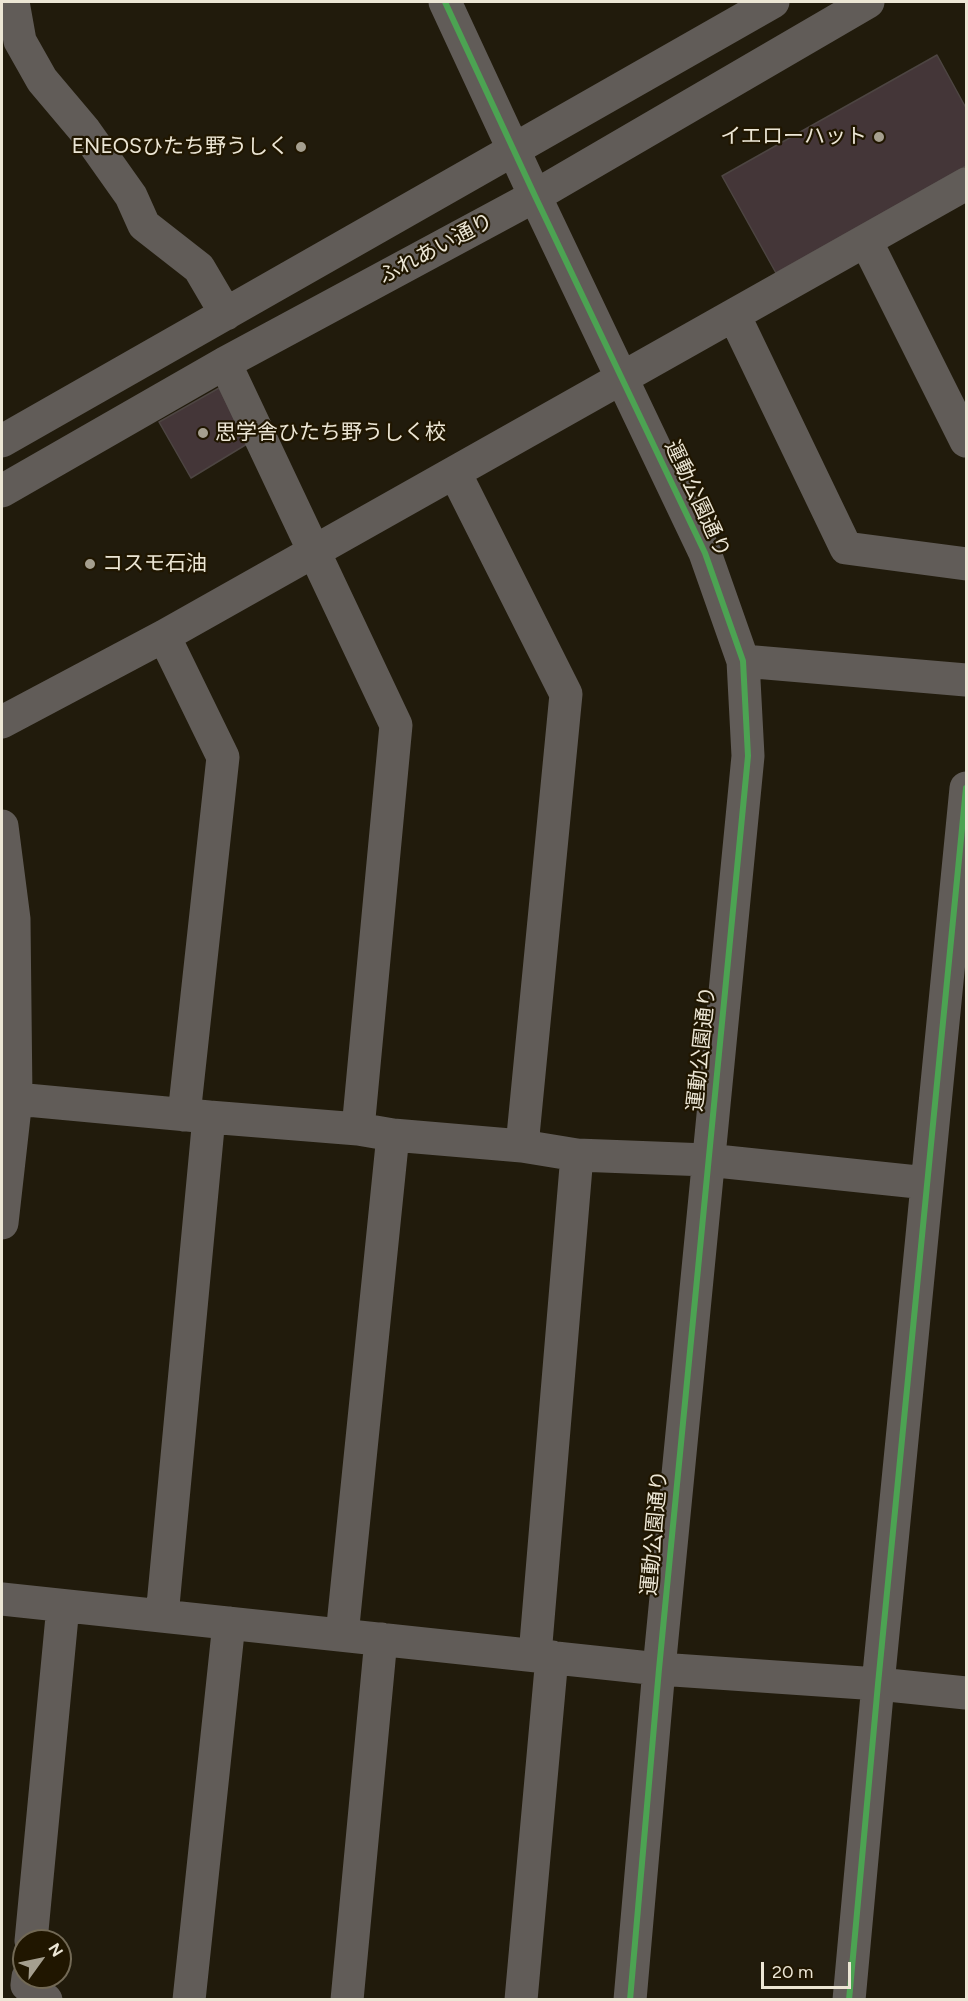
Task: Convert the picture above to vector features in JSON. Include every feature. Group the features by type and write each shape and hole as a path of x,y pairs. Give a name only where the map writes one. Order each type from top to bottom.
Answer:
{"street":[{"path":"13,2 20,41 42,80 85,131 131,196 144,225 199,268 226,314"},
{"name":"運動公園通り","path":"445,2 705,553 743,661 747,756 659,1669 630,2000"},
{"path":"2,441 773,2"},
{"name":"ふれあい通り","path":"2,491 225,363 535,196 868,2"},
{"path":"2,722 164,636 966,184"},
{"path":"866,241 966,441"},
{"path":"734,315 846,548 966,564"},
{"path":"225,363 396,725 358,1129"},
{"path":"455,473 566,694 522,1146"},
{"path":"162,1616 223,758 164,636"},
{"path":"743,661 966,680"},
{"path":"849,2000 927,1183 964,841 966,788"},
{"path":"2,835 14,919 16,1099 2,1223"},
{"path":"16,1099 358,1129 393,1135 522,1146 577,1155 707,1160 927,1183"},
{"path":"342,1635 393,1135"},
{"path":"521,2000 577,1155"},
{"path":"2,1599 659,1669 878,1684 966,1693"},
{"path":"32,1929 63,1606"},
{"path":"189,2000 229,1623"},
{"path":"346,2000 381,1639"},
{"path":"32,1989 46,2000"}],"building":[{"name":"イエローハット","path":"937,55 966,108 966,166 776,273 722,176"},
{"name":"思学舎ひたち野うしく校","path":"219,388 247,444 191,478 159,422"}],"cycle path":[{"path":"445,2 705,553 743,661 748,756 659,1669 630,2000"},
{"path":"849,2000 966,788"}],"place":[{"name":"イエローハット","path":"879,137"},
{"name":"ENEOSひたち野うしく","path":"301,147"},
{"name":"思学舎ひたち野うしく校","path":"203,433"},
{"name":"コスモ石油","path":"90,564"}]}
